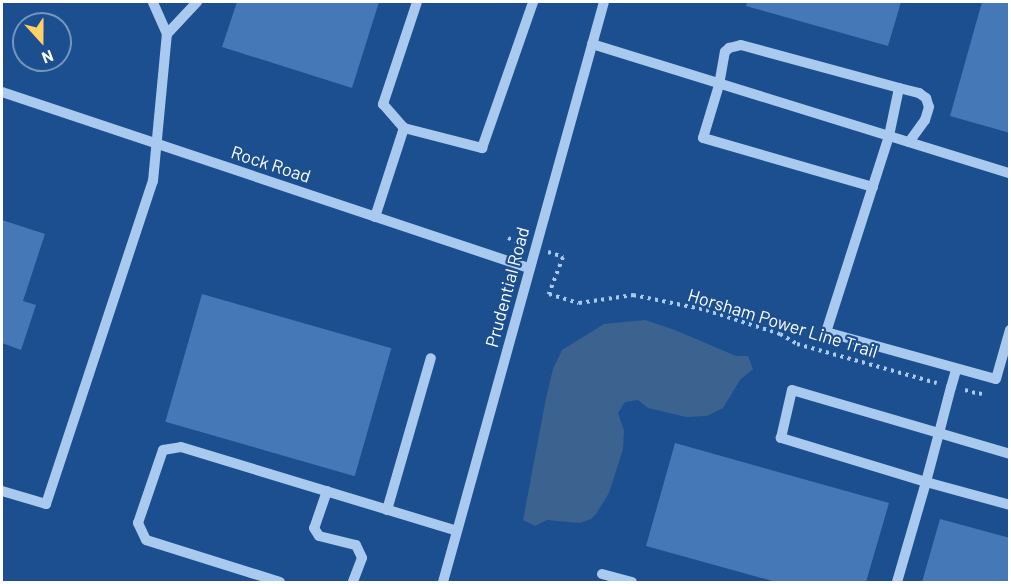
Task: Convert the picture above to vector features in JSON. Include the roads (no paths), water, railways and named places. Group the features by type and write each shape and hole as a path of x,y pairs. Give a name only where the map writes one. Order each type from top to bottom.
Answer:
{"street":[{"path":"2,490 46,504 153,181 167,34 153,2"},
{"path":"167,34 197,2"},
{"path":"417,2 383,104 404,128 482,148 533,2"},
{"name":"Prudential Road","path":"444,582 603,2"},
{"path":"592,44 1010,173"},
{"path":"873,188 703,138 719,85 725,52 729,48 741,45 919,93 926,98 929,107 925,120 909,142"},
{"path":"899,88 889,136 826,332 956,370 996,379 1010,330"},
{"name":"Rock Road","path":"2,92 529,268"},
{"path":"375,216 404,128"},
{"path":"387,510 431,358"},
{"path":"897,582 956,370"},
{"path":"1010,454 792,390 781,438 1010,505"},
{"path":"280,582 146,540 138,524 164,450 181,447 457,531"},
{"path":"327,491 314,528 319,536 356,545 362,558 353,582"},
{"path":"602,574 632,582"}],"water":[{"path":"645,320 736,356 748,356 753,369 740,380 723,408 707,416 686,417 648,408 638,400 625,402 618,413 624,430 623,449 609,493 596,514 591,519 580,523 547,520 535,526 523,520 546,398 553,369 562,350 604,324"}]}
